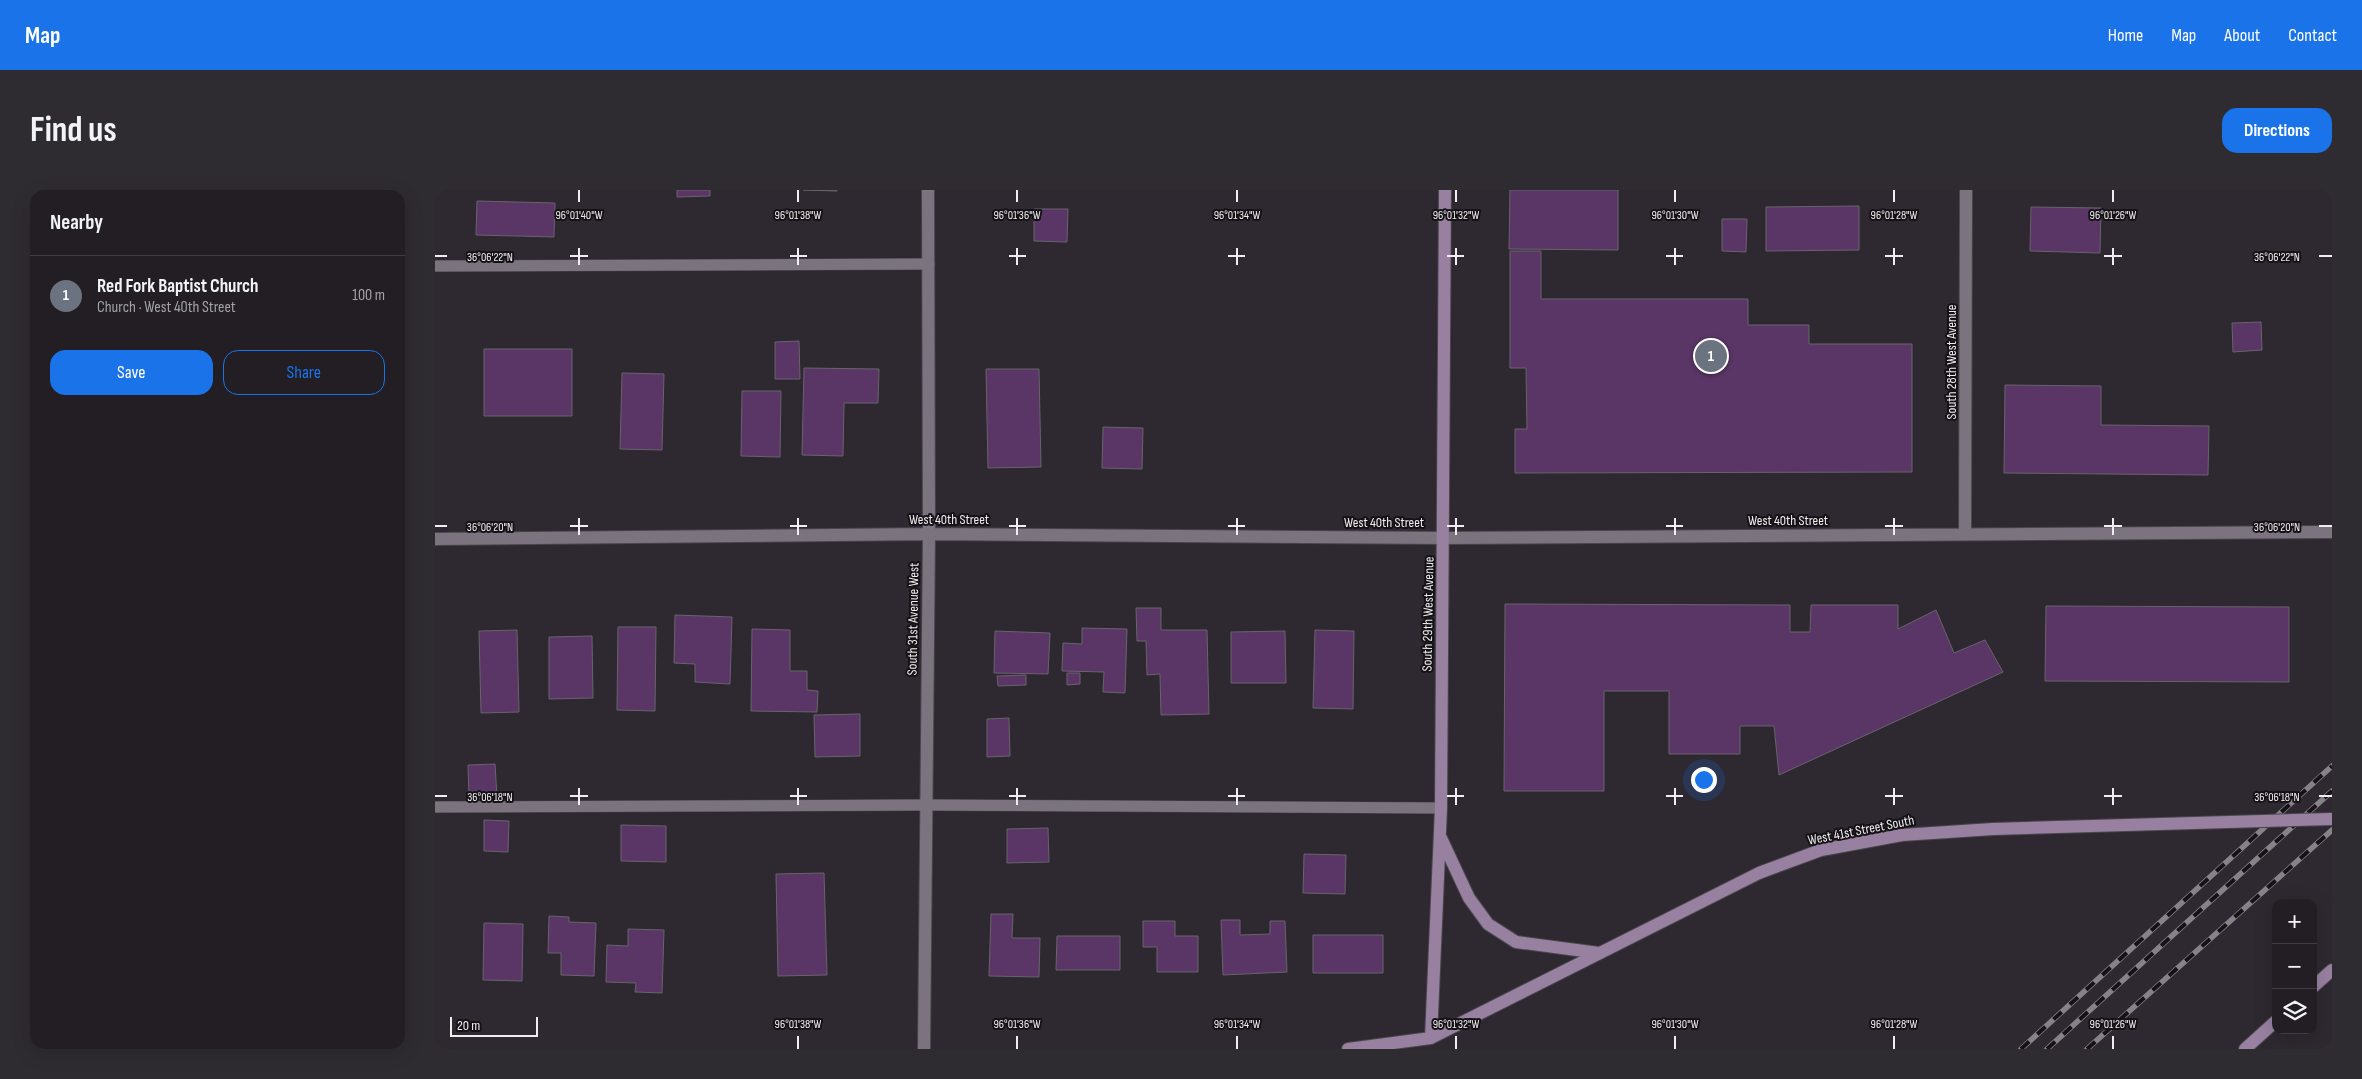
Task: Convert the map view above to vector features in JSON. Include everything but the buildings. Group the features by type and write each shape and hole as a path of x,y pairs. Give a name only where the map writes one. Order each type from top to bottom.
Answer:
{"main road":[{"name":"South 29th West Avenue","path":"1431,1038 1441,808 1445,190"},
{"name":"West 41st Street South","path":"1348,1049 1431,1038 1759,873 1821,850 1901,835 1993,829 2332,819"},
{"path":"1440,836 1469,898 1488,924 1516,942 1599,954"},
{"path":"2317,984 2332,970"},
{"path":"2245,1049 2272,1025"}],"street":[{"name":"South 31st Avenue West","path":"924,1049 929,534 928,190"},
{"name":"South 28th West Avenue","path":"1965,534 1966,190"},
{"name":"West 40th Street","path":"435,539 929,534 1444,538 2332,532"}],"lane":[{"path":"435,266 929,264"},
{"path":"435,807 925,805 1441,808"}],"railway":[{"path":"2021,1049 2332,766"},
{"path":"2047,1049 2332,791"},
{"path":"2087,1049 2332,830"}],"place":[{"name":"Red Fork Baptist Church","path":"1711,356"}]}
